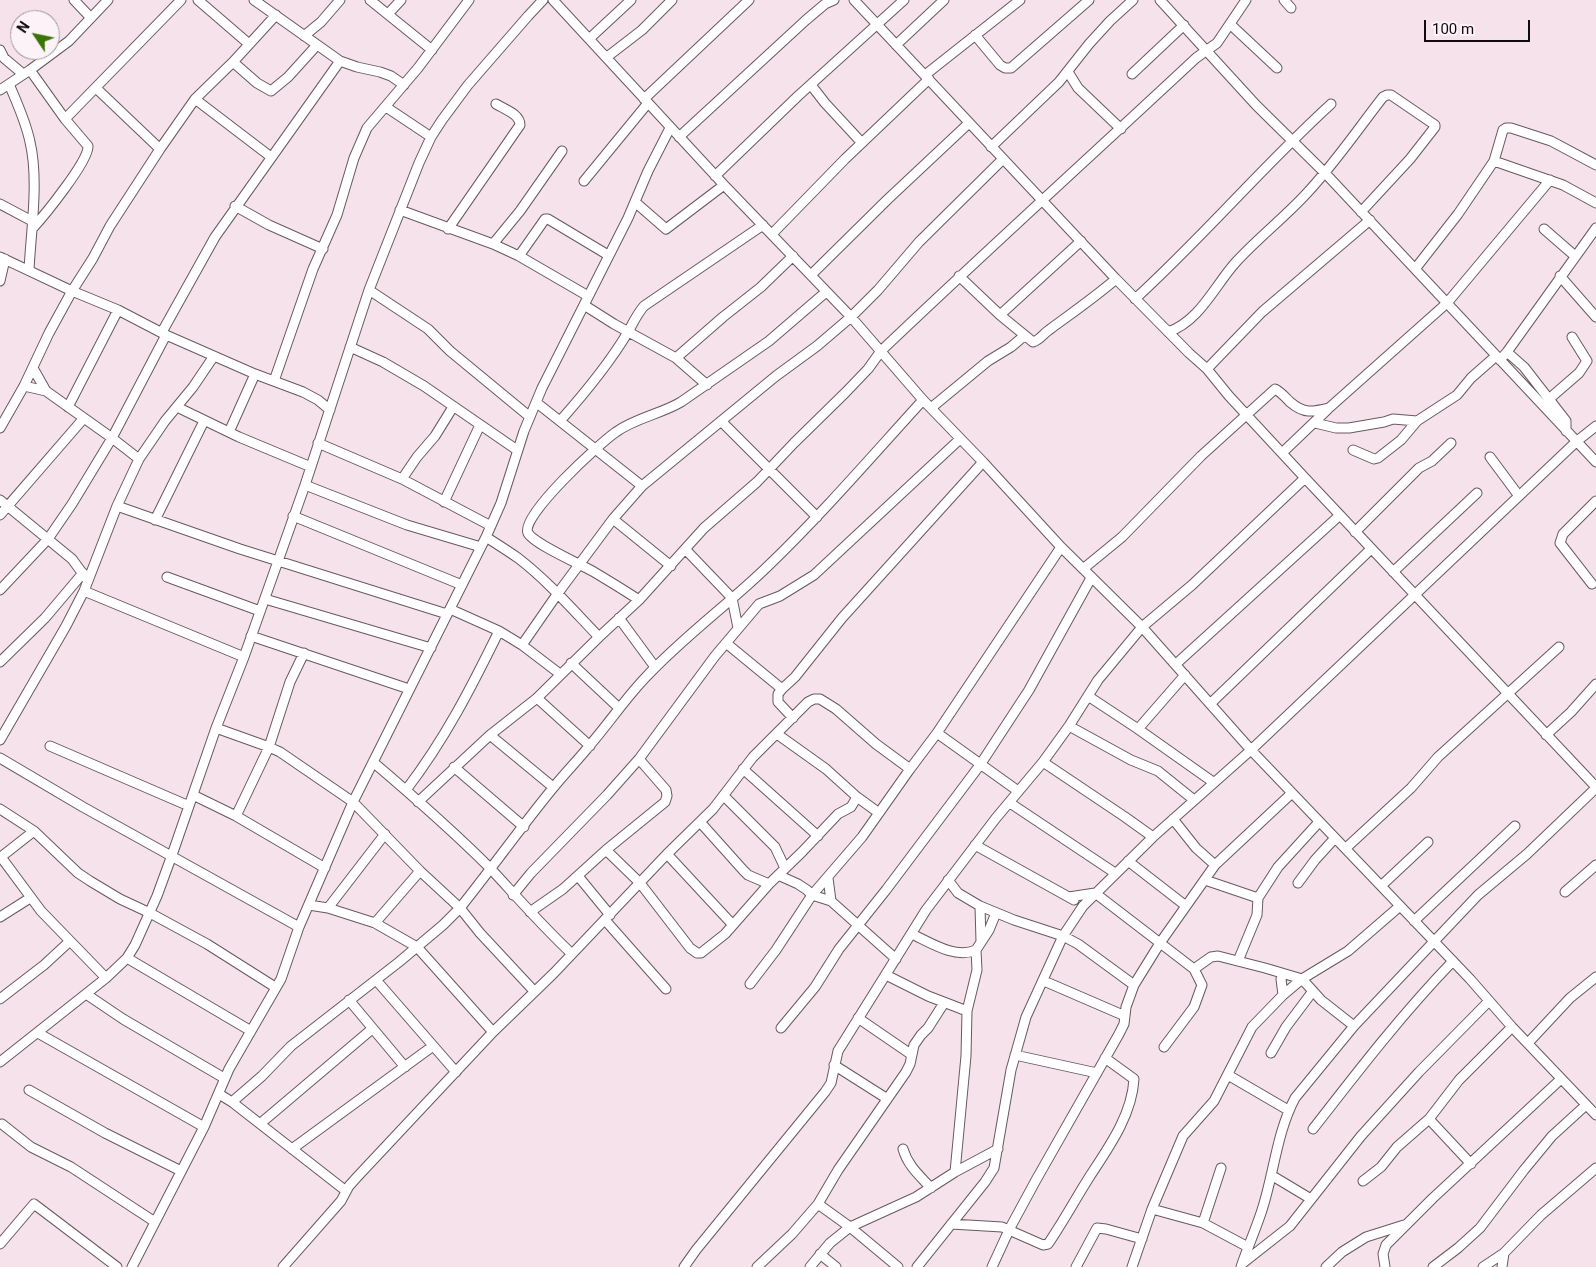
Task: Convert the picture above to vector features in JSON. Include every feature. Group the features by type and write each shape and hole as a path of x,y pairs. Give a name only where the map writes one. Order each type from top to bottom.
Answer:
{"street":[{"path":"74,0 91,18"},
{"path":"0,90 64,44 108,0"},
{"path":"65,118 181,0"},
{"path":"198,0 249,44"},
{"path":"304,36 321,22 340,0"},
{"path":"370,0 432,50"},
{"path":"388,14 401,0"},
{"path":"274,381 313,269 344,196 358,149 367,128 432,50 468,0"},
{"path":"0,1062 106,978 127,958 150,913 172,855 216,728 244,657 305,485 369,290 431,137 468,84 543,0"},
{"path":"553,0 679,138 851,318 931,408 984,462 1060,547 1142,627 1250,750 1346,848 1453,961 1512,1027 1596,1114"},
{"path":"589,39 632,0"},
{"path":"607,57 642,30 672,0"},
{"path":"584,181 646,101 749,0"},
{"path":"679,138 806,20 825,4 834,0"},
{"path":"854,0 1135,299 1207,369 1282,454 1596,787 1538,843 1478,895 1382,999 1354,1026 1295,1098 1288,1110 1261,1213 1242,1265"},
{"path":"715,176 904,0"},
{"path":"896,45 944,0"},
{"path":"772,234 927,77 975,35 1020,0"},
{"path":"975,35 1000,65 1005,68 1011,68 1089,0"},
{"path":"991,146 1068,72 1089,44 1133,0"},
{"path":"1160,0 1256,105 1370,220 1596,462"},
{"path":"418,802 490,735 537,698 639,600 704,528 757,482 851,388 868,369 880,351 1196,58 1217,43 1246,0"},
{"path":"1284,0 1291,8"},
{"path":"256,1 340,62 391,76 404,85"},
{"path":"0,428 24,386 72,291 110,226 160,149 195,99 233,62 276,15"},
{"path":"1230,24 1277,68"},
{"path":"1132,74 1184,25"},
{"path":"233,62 257,83 271,91 275,90 317,45"},
{"path":"0,50 4,58 27,72 88,146 84,161 47,212 32,225"},
{"path":"0,590 48,539 72,504 112,438 215,237 340,62"},
{"path":"1068,72 1078,88 1121,129"},
{"path":"9,84 26,126 34,169 29,270"},
{"path":"811,85 862,143"},
{"path":"96,88 160,149"},
{"path":"1168,332 1183,324 1194,314 1217,288 1235,262 1306,194 1325,173 1387,94 1435,125 1434,130 1361,212"},
{"path":"195,99 271,157"},
{"path":"448,229 520,125 520,120 517,117 496,104"},
{"path":"1135,299 1165,272 1291,140 1331,104"},
{"path":"386,107 431,137"},
{"path":"811,275 969,123"},
{"path":"132,1267 204,1127 224,1078 264,1011 284,972 299,928 353,802 486,537 501,503 530,417 562,346 670,128"},
{"path":"1415,269 1458,214 1494,161 1503,130 1506,128 1551,141 1596,165"},
{"path":"493,244 520,211 562,151"},
{"path":"522,645 613,519 642,486 851,318 919,242 1003,159"},
{"path":"1494,161 1550,180 1596,203"},
{"path":"1282,454 1329,408 1447,303 1550,180"},
{"path":"635,202 666,229 724,186"},
{"path":"0,204 32,225"},
{"path":"236,206 269,226 323,249"},
{"path":"400,210 493,244 519,256 586,300 628,332 676,358 707,385"},
{"path":"519,256 544,219 548,219 608,255"},
{"path":"1207,369 1262,312 1370,220"},
{"path":"560,421 585,392 628,332 639,311 654,297 763,225"},
{"path":"1353,450 1378,458 1401,440 1417,421 1458,395 1471,378 1507,352 1596,228"},
{"path":"1544,229 1575,256"},
{"path":"1000,315 1081,240"},
{"path":"676,358 722,317 767,281 793,256"},
{"path":"0,281 2,258 118,310 164,334 255,374 312,396 330,410"},
{"path":"959,276 1024,336 1030,341 1037,342 1044,333 1093,299 1116,279"},
{"path":"1560,276 1596,316"},
{"path":"369,290 428,328 450,351 530,417"},
{"path":"639,600 538,541 528,533 527,528 533,515 594,449 616,431 670,409 707,385 769,341 826,292"},
{"path":"68,407 118,310"},
{"path":"931,408 988,361 1011,347 1024,336"},
{"path":"1549,399 1579,373 1587,361 1572,337"},
{"path":"350,347 404,374 518,450"},
{"path":"1507,352 1524,367 1566,421 1566,430"},
{"path":"0,740 66,626 84,591 86,577 139,459 176,407 193,388 214,356"},
{"path":"33,368 46,392"},
{"path":"229,432 255,374"},
{"path":"24,386 46,392 139,459"},
{"path":"1084,569 1122,537 1201,456 1275,389 1304,411 1315,412 1329,408"},
{"path":"232,1102 262,1076 284,1052 418,947 460,908 553,787 590,746 619,708 655,667 747,586 817,517 924,400"},
{"path":"537,403 642,486"},
{"path":"176,407 311,467"},
{"path":"402,479 435,436 453,407"},
{"path":"0,515 84,418"},
{"path":"1315,423 1336,428 1365,425 1393,419 1417,421"},
{"path":"155,520 204,421"},
{"path":"722,421 817,517"},
{"path":"444,502 480,425"},
{"path":"917,1267 994,1168 1011,1070 1026,1017 1063,936 1083,906 1153,837 1250,750 1519,496 1596,426"},
{"path":"513,895 531,873 607,795 639,759 726,643 761,602 780,596 818,571 960,438"},
{"path":"318,443 402,479 491,526"},
{"path":"1356,532 1419,468 1432,461 1452,443"},
{"path":"1490,456 1519,496"},
{"path":"793,718 778,702 778,694 795,677 847,613 984,462"},
{"path":"684,1267 825,1092 831,1083 838,1051 939,892 1010,803 1018,790 1043,762 1069,726 1098,680 1142,627 1206,572 1305,478"},
{"path":"305,485 407,525 481,547"},
{"path":"1393,572 1477,493"},
{"path":"0,500 72,559 86,577"},
{"path":"1592,584 1560,543 1563,534 1596,501"},
{"path":"117,506 278,561 449,611 499,631 522,645 560,674"},
{"path":"1176,664 1340,515"},
{"path":"293,516 462,585"},
{"path":"613,519 671,566"},
{"path":"486,537 517,558 558,593 599,637"},
{"path":"750,984 776,950 812,895 828,878 879,813 937,733 1060,547"},
{"path":"1210,704 1371,549"},
{"path":"686,550 732,598 738,628"},
{"path":"0,662 86,577"},
{"path":"167,577 260,611"},
{"path":"781,1028 815,987 830,962 980,765 1029,690 1091,578"},
{"path":"84,591 244,657"},
{"path":"265,599 431,648"},
{"path":"619,618 655,667"},
{"path":"406,790 449,728 499,631"},
{"path":"251,636 409,689"},
{"path":"726,643 782,689"},
{"path":"1346,848 1411,788 1438,756 1559,647"},
{"path":"236,816 269,747 290,682 304,653"},
{"path":"572,663 619,708"},
{"path":"1138,728 1185,675"},
{"path":"1546,735 1571,712 1596,684"},
{"path":"1088,696 1138,728 1213,782"},
{"path":"537,698 590,746"},
{"path":"283,1267 341,1201 346,1190 358,1176 493,1032 554,973 700,822 724,796 743,770 808,702 814,698 820,699 836,709 876,744 910,769"},
{"path":"1069,726 1131,760 1158,771 1194,800"},
{"path":"216,728 269,747 291,758 353,802 420,871 460,908 480,933 534,991"},
{"path":"937,733 1018,790"},
{"path":"777,734 826,769 857,797 879,813"},
{"path":"490,735 553,787"},
{"path":"50,746 189,806"},
{"path":"0,758 83,807 172,855 299,928"},
{"path":"530,912 552,898 606,850 665,802 668,796 666,790 639,759"},
{"path":"373,762 458,837 572,954"},
{"path":"1043,762 1153,837"},
{"path":"454,767 524,827"},
{"path":"743,770 818,836"},
{"path":"992,1267 1010,1228 1124,1024 1128,999 1160,943 1215,865 1292,793"},
{"path":"193,795 236,816 325,868"},
{"path":"724,796 775,847 785,868"},
{"path":"606,850 640,883 696,954 706,951 725,934 769,884 838,814 851,807 857,797"},
{"path":"1010,803 1116,873"},
{"path":"0,809 34,831 84,877 120,899 150,913 230,957 275,987"},
{"path":"1173,820 1196,848 1215,865"},
{"path":"700,822 743,870 769,884"},
{"path":"1238,961 1257,915 1258,898 1278,867 1319,822"},
{"path":"1414,920 1515,826"},
{"path":"34,831 1,857 30,898 106,978"},
{"path":"328,908 385,834"},
{"path":"1298,883 1314,860 1335,838"},
{"path":"1382,886 1428,842"},
{"path":"975,846 1083,906"},
{"path":"667,854 732,924"},
{"path":"1128,861 1186,906"},
{"path":"1565,892 1596,865"},
{"path":"375,923 420,871"},
{"path":"778,875 798,884 812,895 831,901 896,959"},
{"path":"578,876 608,917 666,989"},
{"path":"828,878 831,901"},
{"path":"948,880 958,893 980,906 1063,936 1088,951 1134,986"},
{"path":"1205,880 1258,898"},
{"path":"939,892 958,893"},
{"path":"1069,897 1095,893 1194,969 1202,985 1194,1007 1164,1047"},
{"path":"0,917 30,898"},
{"path":"309,905 328,908 375,923 418,947 493,1032"},
{"path":"955,1172 966,1056 967,1011 977,970 980,906"},
{"path":"1132,1267 1152,1209 1183,1136 1214,1101 1252,1026 1283,994 1302,979 1348,952 1400,906"},
{"path":"912,934 952,952 963,954 979,946 989,930 996,913"},
{"path":"0,999 70,941"},
{"path":"1194,969 1214,956 1302,979 1313,991 1354,1026"},
{"path":"127,958 251,1031"},
{"path":"1313,1129 1393,1026 1453,961"},
{"path":"1283,974 1281,979 1283,994"},
{"path":"886,975 944,1003 967,1011"},
{"path":"1528,1043 1570,998 1596,977"},
{"path":"376,980 456,1072"},
{"path":"1044,981 1125,1016"},
{"path":"1271,1054 1286,1027 1313,991"},
{"path":"86,994 123,1020 224,1078"},
{"path":"350,1000 405,1067"},
{"path":"1242,1265 1290,1226 1361,1136 1419,1072 1489,1001"},
{"path":"758,1267 792,1234 818,1204 838,1170 886,1098 906,1072 917,1039 928,1028 944,1003"},
{"path":"858,1018 912,1055"},
{"path":"1363,1181 1380,1167 1397,1147 1429,1119 1459,1080 1512,1027"},
{"path":"261,1123 372,1029"},
{"path":"38,1033 204,1127"},
{"path":"292,1149 433,1046"},
{"path":"1015,1055 1097,1072"},
{"path":"951,1224 1002,1226 1010,1228 1043,1245 1048,1244 1118,1133 1129,1105 1134,1079 1105,1058"},
{"path":"834,1065 886,1098"},
{"path":"1228,1074 1288,1110"},
{"path":"1385,1267 1383,1260 1384,1249 1434,1198 1561,1079"},
{"path":"29,1090 105,1133 182,1171"},
{"path":"219,1094 261,1123 346,1190"},
{"path":"1433,1267 1480,1228 1537,1154 1562,1126 1586,1105"},
{"path":"1429,1119 1470,1164"},
{"path":"2,1124 31,1147 71,1167 156,1222"},
{"path":"903,1149 909,1165 931,1188"},
{"path":"810,1267 838,1235 850,1227 916,1197 955,1172 998,1149"},
{"path":"1203,1223 1220,1168"},
{"path":"1483,1267 1504,1253 1541,1216 1596,1168"},
{"path":"1271,1175 1311,1199"},
{"path":"0,1244 34,1204 117,1267"},
{"path":"818,1204 850,1227 898,1267"},
{"path":"1152,1209 1203,1223 1248,1247"},
{"path":"1326,1267 1342,1252 1366,1237 1408,1224"},
{"path":"1076,1267 1097,1228 1142,1239"},
{"path":"1502,1267 1504,1253"},
{"path":"820,1254 836,1267"}]}
